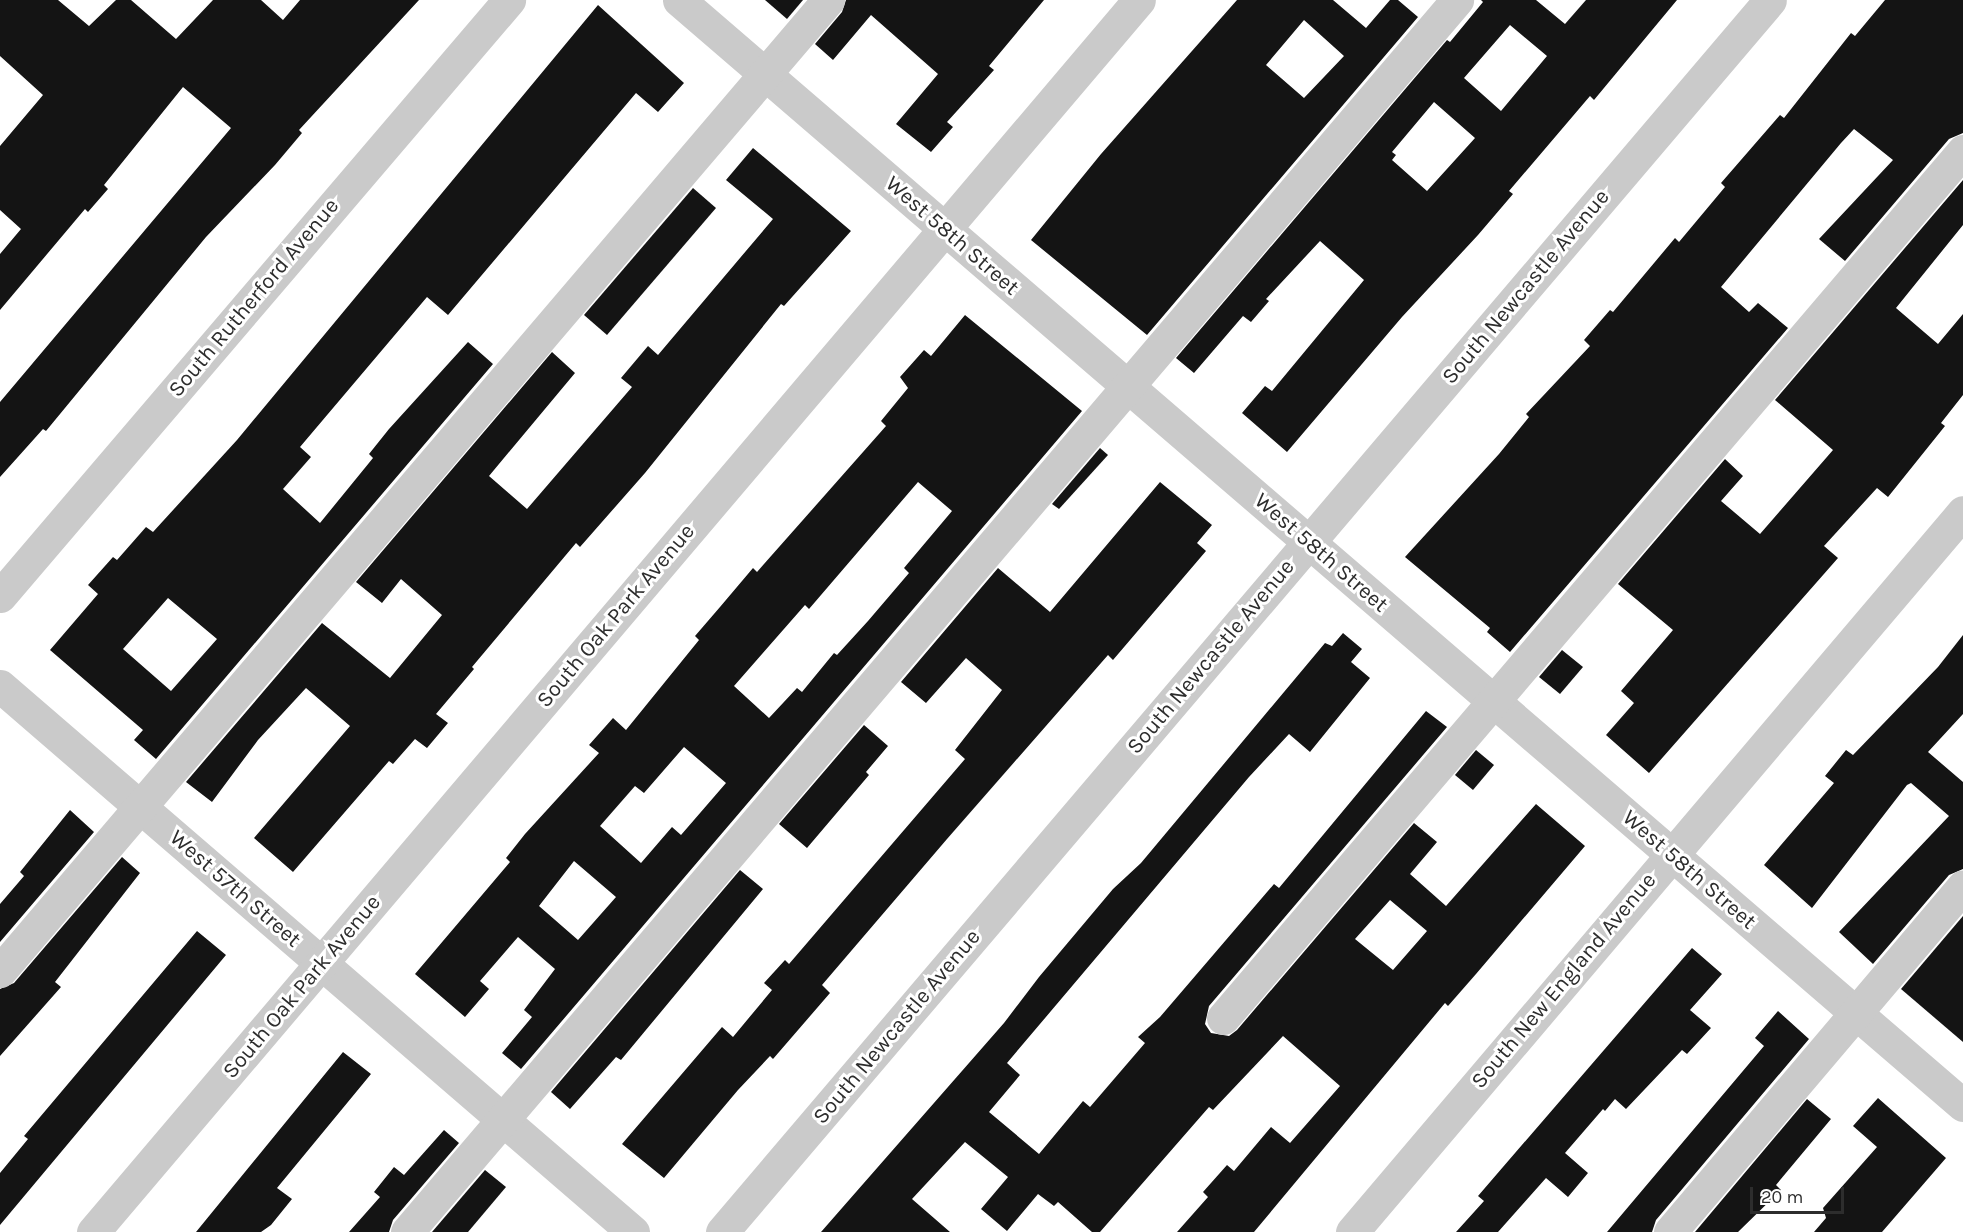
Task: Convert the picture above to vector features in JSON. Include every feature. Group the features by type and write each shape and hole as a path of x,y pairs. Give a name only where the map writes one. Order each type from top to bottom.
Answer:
{"street":[{"name":"South Rutherford Avenue","path":"0,596 508,0"},
{"name":"West 58th Street","path":"679,0 1963,1106"},
{"path":"0,971 828,0"},
{"name":"South Oak Park Avenue","path":"93,1232 1139,0"},
{"path":"407,1232 1457,0"},
{"name":"South Newcastle Avenue","path":"722,1232 1770,0"},
{"path":"1223,1018 1492,700 1963,151"},
{"name":"South New England Avenue","path":"1352,1232 1963,512"},
{"name":"West 57th Street","path":"0,686 633,1232"},
{"path":"1670,1232 1963,888"}],"building":[{"path":"0,0 58,0 89,26 116,0 131,0 176,39 213,0 261,0 283,20 300,0 419,0 299,130 302,133 275,165 206,237 46,431 43,429 0,477 0,402 231,128 183,87 104,185 108,189 88,212 85,209 0,310 0,254 21,229 0,210 0,146 43,95 0,56"},
{"path":"765,0 803,0 787,19"},
{"path":"846,0 1044,0 989,66 994,70 947,122 953,127 931,152 896,124 938,74 871,15 833,60 815,44 842,12"},
{"path":"1237,0 1333,0 1366,28 1390,0 1398,0 1418,17 1147,335 1031,240 1101,154","holes":["1304,20 1344,56 1304,98 1266,65"]},
{"path":"1481,0 1536,0 1565,24 1586,0 1677,0 1594,100 1590,96 1509,191 1513,194 1402,317 1287,452 1242,413 1265,386 1272,391 1364,280 1320,241 1266,299 1269,301 1251,322 1243,316 1194,373 1176,358 1447,40 1450,42 1483,2","holes":["1510,25 1547,56 1501,111 1464,78","1434,102 1475,138 1427,191 1392,160 1396,155 1392,152"]},
{"path":"1885,0 1963,0 1963,133 1949,139 1845,261 1819,239 1893,160 1854,129 1841,143 1721,287 1749,312 1758,303 1788,328 1510,652 1487,632 1490,628 1405,557 1499,454 1529,417 1526,414 1590,346 1584,340 1610,310 1613,312 1675,238 1679,242 1725,187 1721,183 1780,115 1784,118 1851,33 1855,36"},
{"path":"598,5 684,83 658,112 636,93 448,315 427,297 300,447 311,457 283,489 320,523 373,458 369,454 389,429 468,342 493,364 156,759 134,740 143,730 50,650 98,594 88,585 113,557 117,560 146,527 153,532 237,440","holes":["168,598 217,639 171,691 123,649"]},
{"path":"753,148 851,231 784,306 781,304 645,473 580,547 576,543 472,667 474,669 436,714 448,723 427,748 415,739 393,764 389,761 293,872 254,838 350,726 306,688 258,740 212,802 186,782 322,623 390,678 442,615 401,579 382,603 356,582 552,352 575,373 489,476 527,509 632,387 621,378 648,346 658,355 773,219 726,180"},
{"path":"1963,180 1963,225 1896,308 1938,344 1963,314 1963,395 1941,423 1945,426 1888,497 1877,488 1824,546 1838,558 1649,773 1606,735 1634,703 1621,691 1673,630 1618,584 1725,459 1743,476 1721,501 1760,534 1833,450 1775,400"},
{"path":"693,188 716,208 607,335 584,315"},
{"path":"965,315 1082,411 521,1069 502,1053 532,1017 524,1010 555,969 518,937 480,981 489,989 465,1017 415,974 510,862 506,858 525,834 599,753 589,745 613,718 626,730 699,640 695,636 753,568 757,572 886,426 881,421 908,388 900,377 924,350 931,356","holes":["918,482 952,511 904,568 909,573 868,621 837,655 834,653 802,692 797,688 769,718 734,686 805,605 809,609","684,747 726,783 681,835 672,827 641,863 600,826 635,786 644,793","574,861 616,897 578,940 539,906"]},
{"path":"1100,448 1108,455 1059,509 1052,504"},
{"path":"1160,482 1212,525 1197,543 1206,551 1113,660 1108,655 947,839 822,985 830,993 773,1059 770,1056 738,1090 664,1178 622,1144 722,1027 733,1037 772,990 764,983 785,960 789,964 965,759 955,750 1002,690 966,658 926,703 901,682 998,568 1050,612"},
{"path":"1343,633 1362,649 1351,662 1370,678 1310,752 1289,734 1249,777 1007,1063 1020,1075 989,1112 1039,1154 1083,1101 1090,1107 1145,1043 1138,1037 1160,1017 1274,884 1279,888 1426,711 1447,727 1209,1006 1205,1024 1211,1033 1229,1036 1237,1030 1414,823 1437,842 1410,874 1446,906 1536,804 1585,846 1448,1006 1445,1003 1254,1232 1177,1232 1208,1197 1203,1192 1227,1165 1234,1171 1271,1127 1290,1143 1340,1086 1283,1036 1213,1110 1209,1107 1100,1232 1092,1232 1058,1202 1054,1206 1038,1194 1007,1231 981,1209 1008,1177 965,1142 912,1199 950,1232 821,1232 1004,1023 1039,977 1113,889 1141,863 1325,643 1332,646","holes":["1390,900 1427,931 1393,970 1355,939"]},
{"path":"1963,635 1963,714 1928,752 1963,782 1963,869 1949,875 1873,964 1839,932 1949,816 1911,783 1907,785 1812,908 1764,865 1834,783 1825,776 1846,750 1853,755 1938,667"},
{"path":"1562,650 1583,667 1560,694 1539,677"},
{"path":"864,725 888,746 866,772 869,775 807,848 779,824"},
{"path":"1476,750 1494,765 1473,790 1455,775"},
{"path":"70,810 94,832 0,942 0,904 24,876 20,872"},
{"path":"122,857 140,873 55,982 61,987 0,1056 0,989 14,983"},
{"path":"740,870 763,889 621,1060 616,1057 570,1109 551,1092"},
{"path":"1963,916 1963,1042 1901,989"},
{"path":"197,931 226,955 0,1225 0,1173 28,1139 24,1136"},
{"path":"1692,948 1722,974 1690,1010 1711,1028 1687,1054 1682,1050 1626,1109 1615,1099 1605,1111 1603,1109 1565,1153 1588,1173 1568,1197 1546,1178 1498,1232 1456,1232 1484,1201 1478,1196"},
{"path":"1778,1011 1809,1039 1656,1220 1652,1232 1607,1232 1764,1046 1755,1038"},
{"path":"343,1052 371,1074 277,1188 292,1199 271,1225 261,1232 196,1232"},
{"path":"1878,1098 1946,1158 1882,1232 1814,1232 1826,1218 1823,1208 1877,1147 1853,1126"},
{"path":"1807,1099 1831,1119 1776,1185 1781,1190 1738,1232 1695,1232"},
{"path":"444,1130 459,1143 393,1220 389,1232 349,1232 380,1197 374,1192 394,1167 404,1175"},
{"path":"485,1170 506,1187 468,1232 432,1232"}]}
